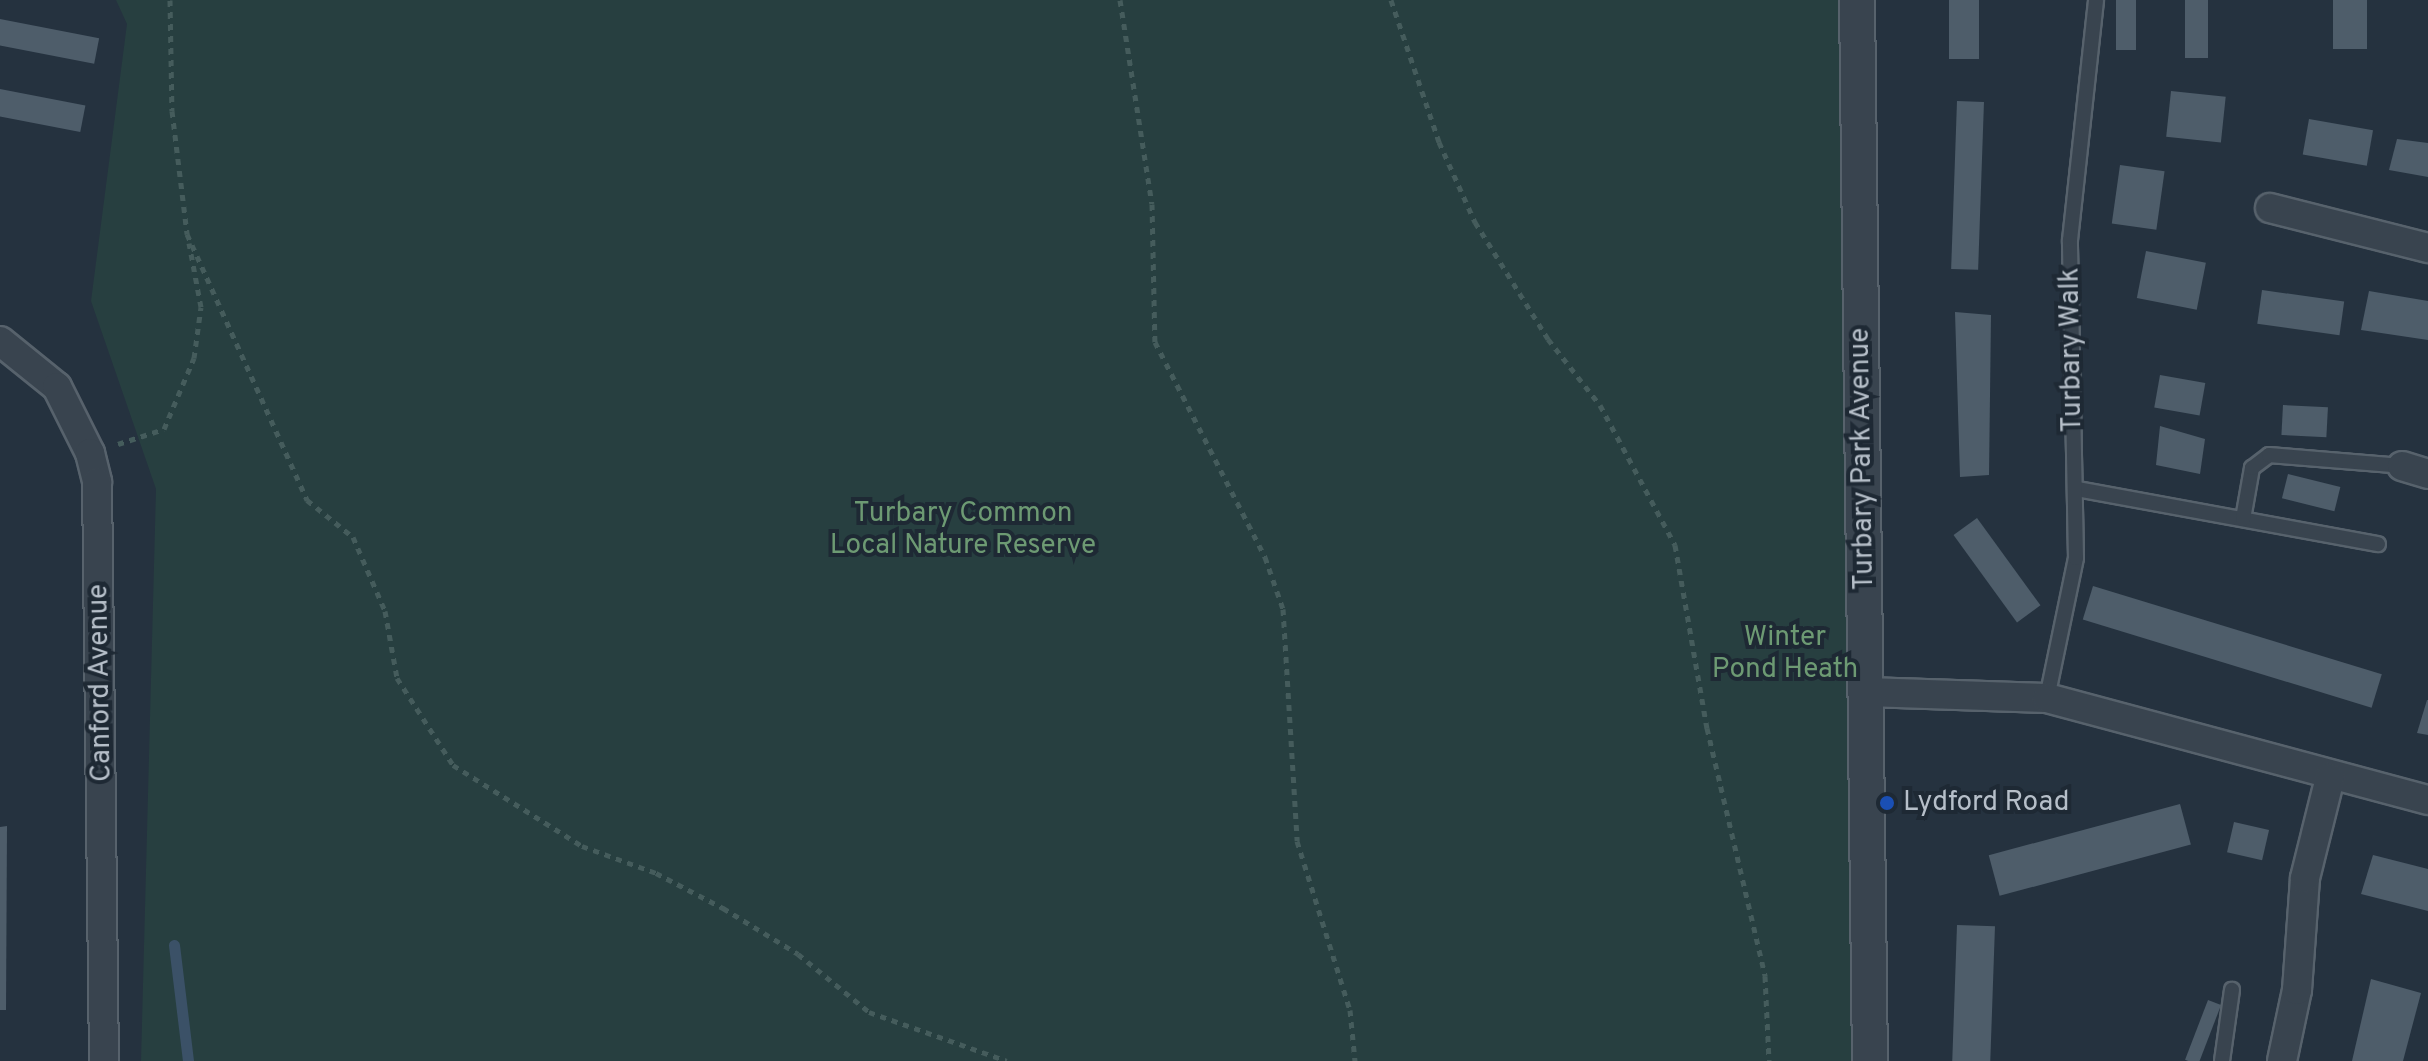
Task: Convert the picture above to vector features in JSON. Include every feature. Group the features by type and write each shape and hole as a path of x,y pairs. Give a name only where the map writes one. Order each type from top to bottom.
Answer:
{"street":[{"name":"Turbary Park Avenue","path":"1857,0 1870,1061"},
{"path":"2270,208 2428,248"},
{"name":"Canford Avenue","path":"0,341 57,387 90,453 100,522 104,1061"},
{"path":"1866,692 2047,698 2140,719 2330,778 2428,800"},
{"path":"2282,1061 2297,990 2305,878 2330,778"}],"lane":[{"name":"Turbary Walk","path":"2047,698 2076,558 2077,489 2069,365 2070,240 2096,0"},
{"path":"2243,519 2252,468 2269,455 2415,470"},
{"path":"2077,489 2378,544"},
{"path":"2222,1061 2232,990"}],"path":[{"path":"90,453 164,429 194,358 201,307 187,234 169,73 170,0"},
{"path":"1120,0 1152,204 1155,342 1265,557 1283,609 1297,841 1350,1010 1355,1061"},
{"path":"1391,0 1434,130 1475,222 1548,339 1600,405 1675,545 1707,728 1765,976 1769,1061"},
{"path":"187,234 307,500 353,537 385,611 397,678 453,765 582,846 656,873 723,908 798,954 869,1012 1007,1061"}],"green space":[{"name":"Turbary Common Local Nature Reserve","path":"116,0 1857,0 1870,1061 141,1061 156,489 91,301 127,24"}],"building":[{"path":"1949,0 1979,0 1979,59 1949,59"},
{"path":"2116,0 2136,0 2136,50 2116,50"},
{"path":"2185,0 2208,0 2208,58 2185,58"},
{"path":"2333,0 2367,0 2367,49 2333,49"},
{"path":"0,19 99,38 94,64 0,45"},
{"path":"0,89 85,106 80,132 0,117"},
{"path":"2171,91 2226,97 2221,142 2166,137"},
{"path":"1957,101 1984,102 1978,270 1951,269"},
{"path":"2309,119 2373,130 2367,166 2303,154"},
{"path":"2397,139 2428,143 2428,177 2389,170"},
{"path":"2120,165 2165,171 2156,230 2112,223"},
{"path":"2146,251 2206,263 2197,310 2137,298"},
{"path":"2262,290 2344,302 2339,335 2257,324"},
{"path":"2369,291 2428,301 2428,340 2361,330"},
{"path":"1955,312 1991,315 1989,475 1960,477"},
{"path":"2160,375 2205,383 2200,415 2154,407"},
{"path":"2283,405 2328,407 2326,437 2281,435"},
{"path":"2160,426 2205,439 2200,474 2156,465"},
{"path":"2288,474 2340,487 2334,511 2282,498"},
{"path":"1977,518 2040,605 2017,622 1954,535"},
{"path":"2093,586 2382,674 2372,708 2083,619"},
{"path":"2428,700 2428,735 2417,733"},
{"path":"2180,804 2191,845 2000,896 1989,855"},
{"path":"2234,822 2269,830 2262,860 2227,852"},
{"path":"7,826 6,1010 0,1010 0,827"},
{"path":"2373,855 2428,869 2428,911 2361,894"},
{"path":"1957,925 1995,926 1990,1061 1952,1061"},
{"path":"2371,979 2421,993 2403,1061 2352,1061"},
{"path":"2208,1000 2221,1005 2200,1061 2185,1060"}],"waterway":[{"path":"174,945 188,1061"}],"place":[{"name":"Lydford Road","path":"1887,803"}],"park label":[{"name":"Winter Pond Heath","path":"1785,654"}]}
